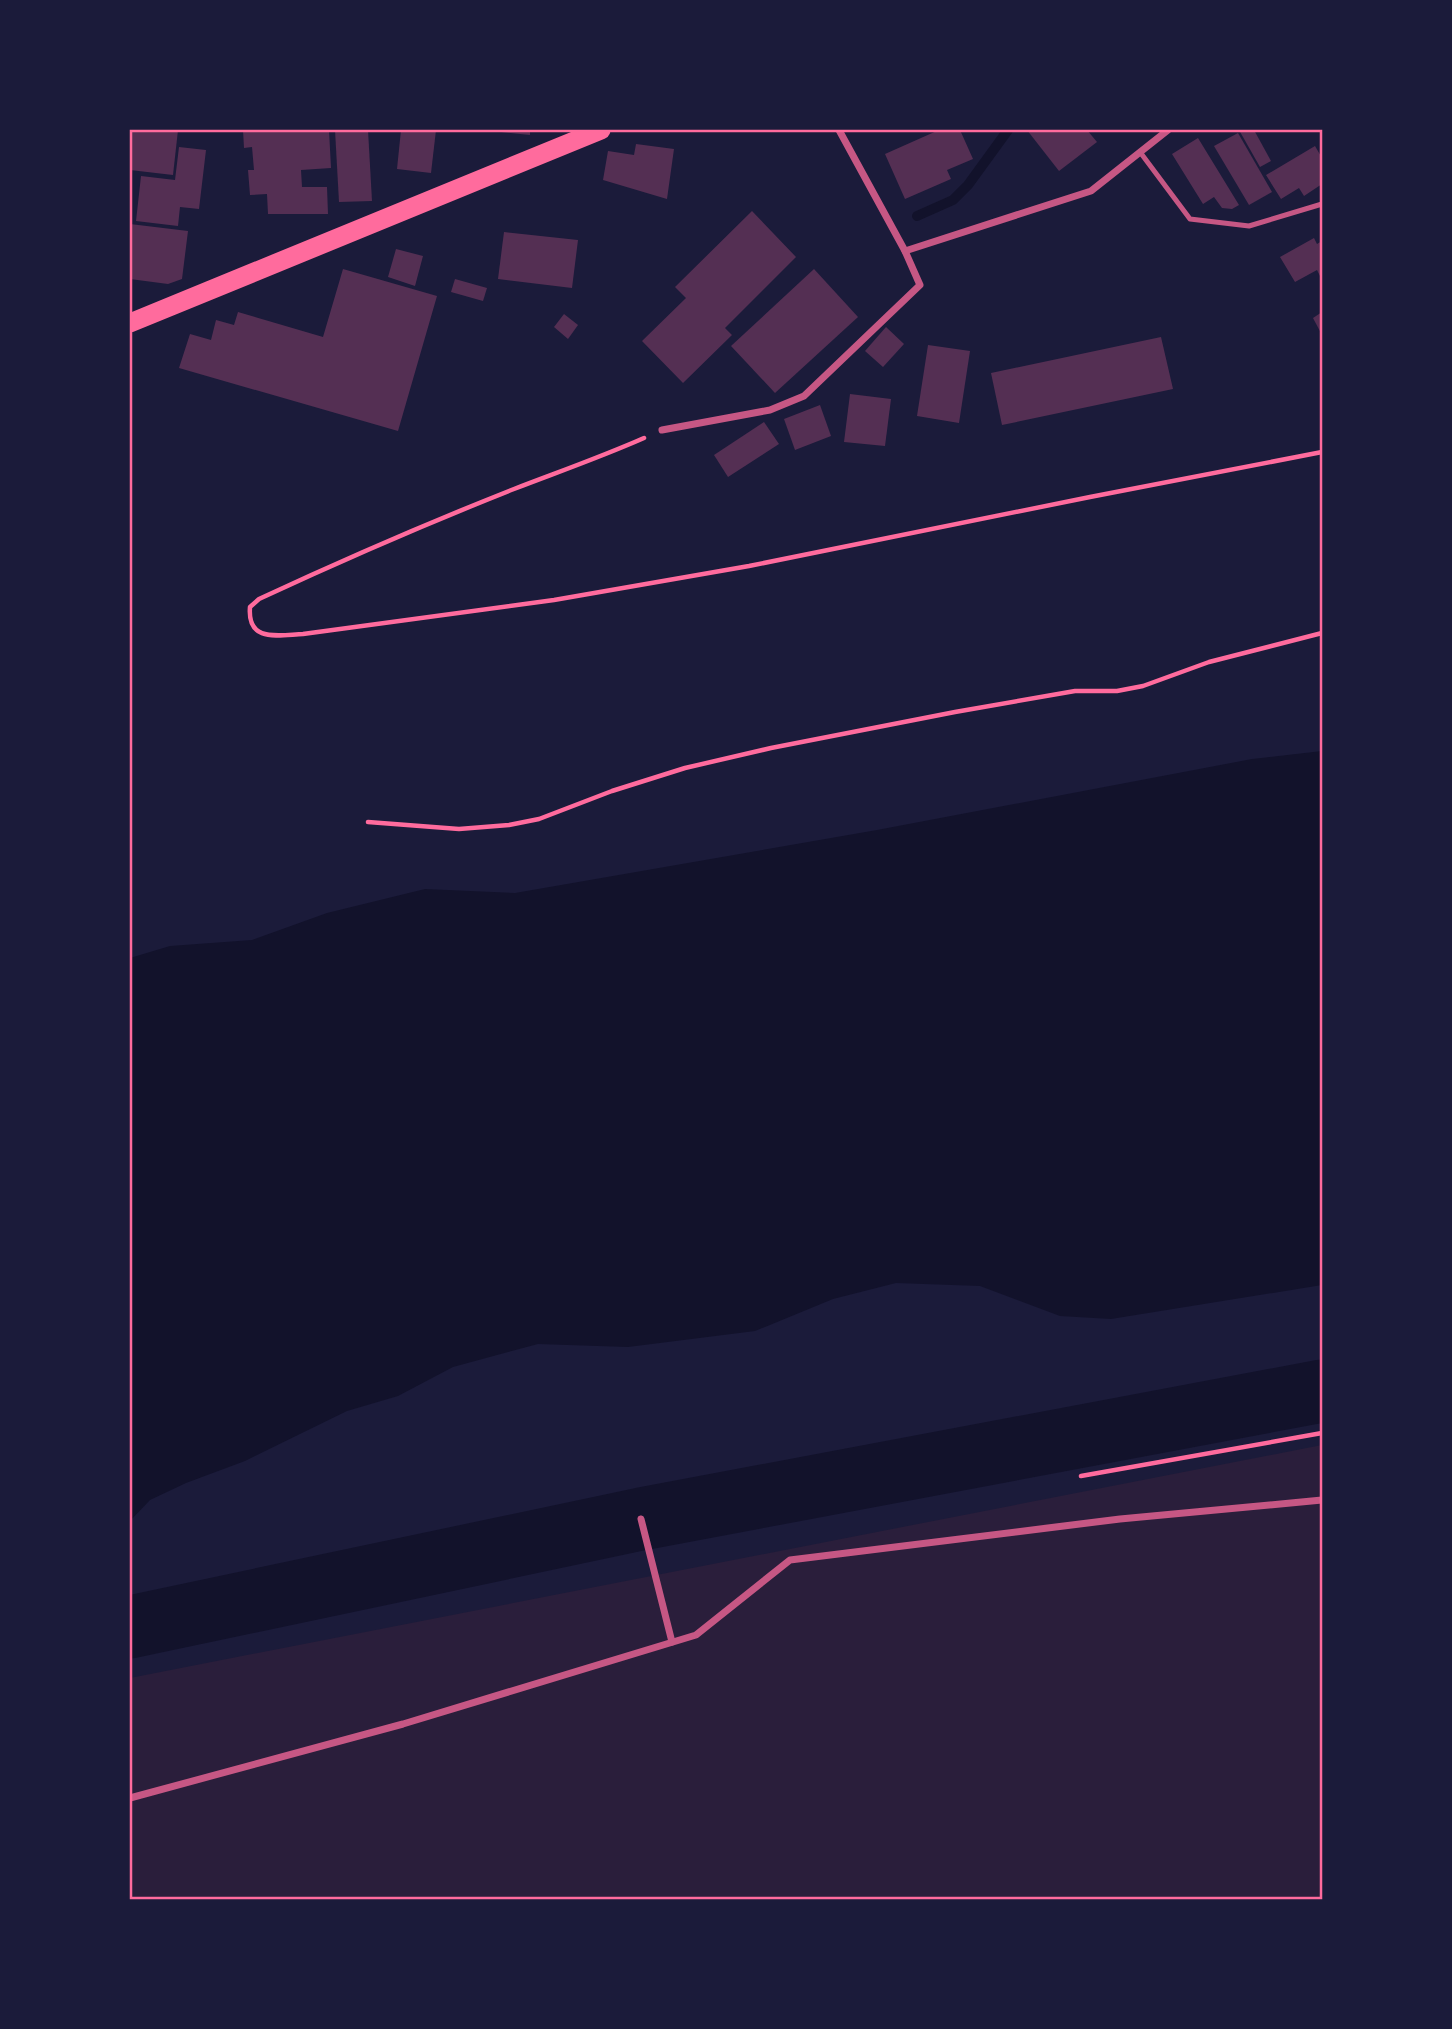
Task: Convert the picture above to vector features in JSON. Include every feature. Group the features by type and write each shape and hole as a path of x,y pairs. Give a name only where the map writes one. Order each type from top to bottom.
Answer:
{"highway":[{"path":"130,323 592,131"}],"street":[{"path":"662,430 770,410 804,396 920,285 905,251 839,130"},
{"path":"905,251 1091,191 1168,130"},
{"path":"130,1798 403,1724 696,1635 789,1560 1120,1519 1322,1500"},
{"path":"642,1519 672,1642"}],"lane":[{"path":"1140,152 1190,219 1249,226 1322,204"}],"path":[{"path":"662,430 609,454 514,489 375,546 259,599 250,607 251,627 260,633 274,636 303,634 554,600 749,566 1322,452"},
{"path":"368,822 459,829 509,825 539,819 685,768 968,709 1075,691 1130,689 1209,662 1322,633"},
{"path":"1081,1476 1322,1433"}],"shaded area":[{"path":"1322,751 1322,1285 1111,1319 1060,1316 980,1286 896,1283 833,1299 755,1331 628,1347 538,1344 453,1367 398,1396 347,1411 245,1461 150,1500 130,1521 130,958 170,946 252,940 327,913 425,889 515,893 877,830 1252,759"},
{"path":"1322,1445 1322,1899 130,1899 130,1678"}],"building":[{"path":"130,130 178,130 173,175 130,170"},
{"path":"243,130 329,130 331,168 301,170 302,187 327,187 328,214 268,214 267,194 250,195 248,170 254,170 252,147 244,148"},
{"path":"335,130 368,130 372,201 339,202"},
{"path":"401,130 436,130 431,173 397,169"},
{"path":"530,130 530,135 492,131"},
{"path":"939,130 960,130 973,159 947,170 951,179 905,199 885,154"},
{"path":"1027,130 1087,130 1097,142 1059,171"},
{"path":"1239,130 1254,130 1271,161 1260,167"},
{"path":"1238,133 1272,192 1249,205 1214,146"},
{"path":"1198,138 1239,205 1232,209 1222,208 1214,197 1203,204 1172,154"},
{"path":"636,144 674,149 667,199 603,180 608,151 634,155"},
{"path":"1315,146 1322,158 1322,184 1304,196 1299,188 1281,199 1266,175"},
{"path":"179,147 206,150 199,209 180,207 178,226 136,221 141,176 175,180"},
{"path":"752,211 796,257 725,328 732,335 683,383 642,341 686,298 675,287"},
{"path":"130,224 188,231 182,279 168,284 130,279"},
{"path":"504,232 578,240 572,288 498,279"},
{"path":"1314,238 1317,244 1322,241 1322,280 1317,270 1295,282 1280,257"},
{"path":"396,249 423,256 415,286 388,277"},
{"path":"343,269 437,296 398,431 179,368 190,334 211,340 216,320 234,325 238,312 323,337"},
{"path":"814,269 858,317 775,393 731,346"},
{"path":"455,279 487,288 483,301 451,292"},
{"path":"1322,312 1322,335 1313,318"},
{"path":"564,314 578,325 568,339 554,327"},
{"path":"886,327 904,344 883,367 865,351"},
{"path":"1161,337 1173,389 1002,425 991,373"},
{"path":"928,345 970,351 959,423 917,416"},
{"path":"850,394 891,399 885,446 844,442"},
{"path":"820,405 831,436 795,450 784,419"},
{"path":"764,422 779,444 728,477 714,455"}],"waterway":[{"path":"917,216 953,200 968,185 1008,130"},
{"path":"130,1627 641,1519 1322,1391"}]}
